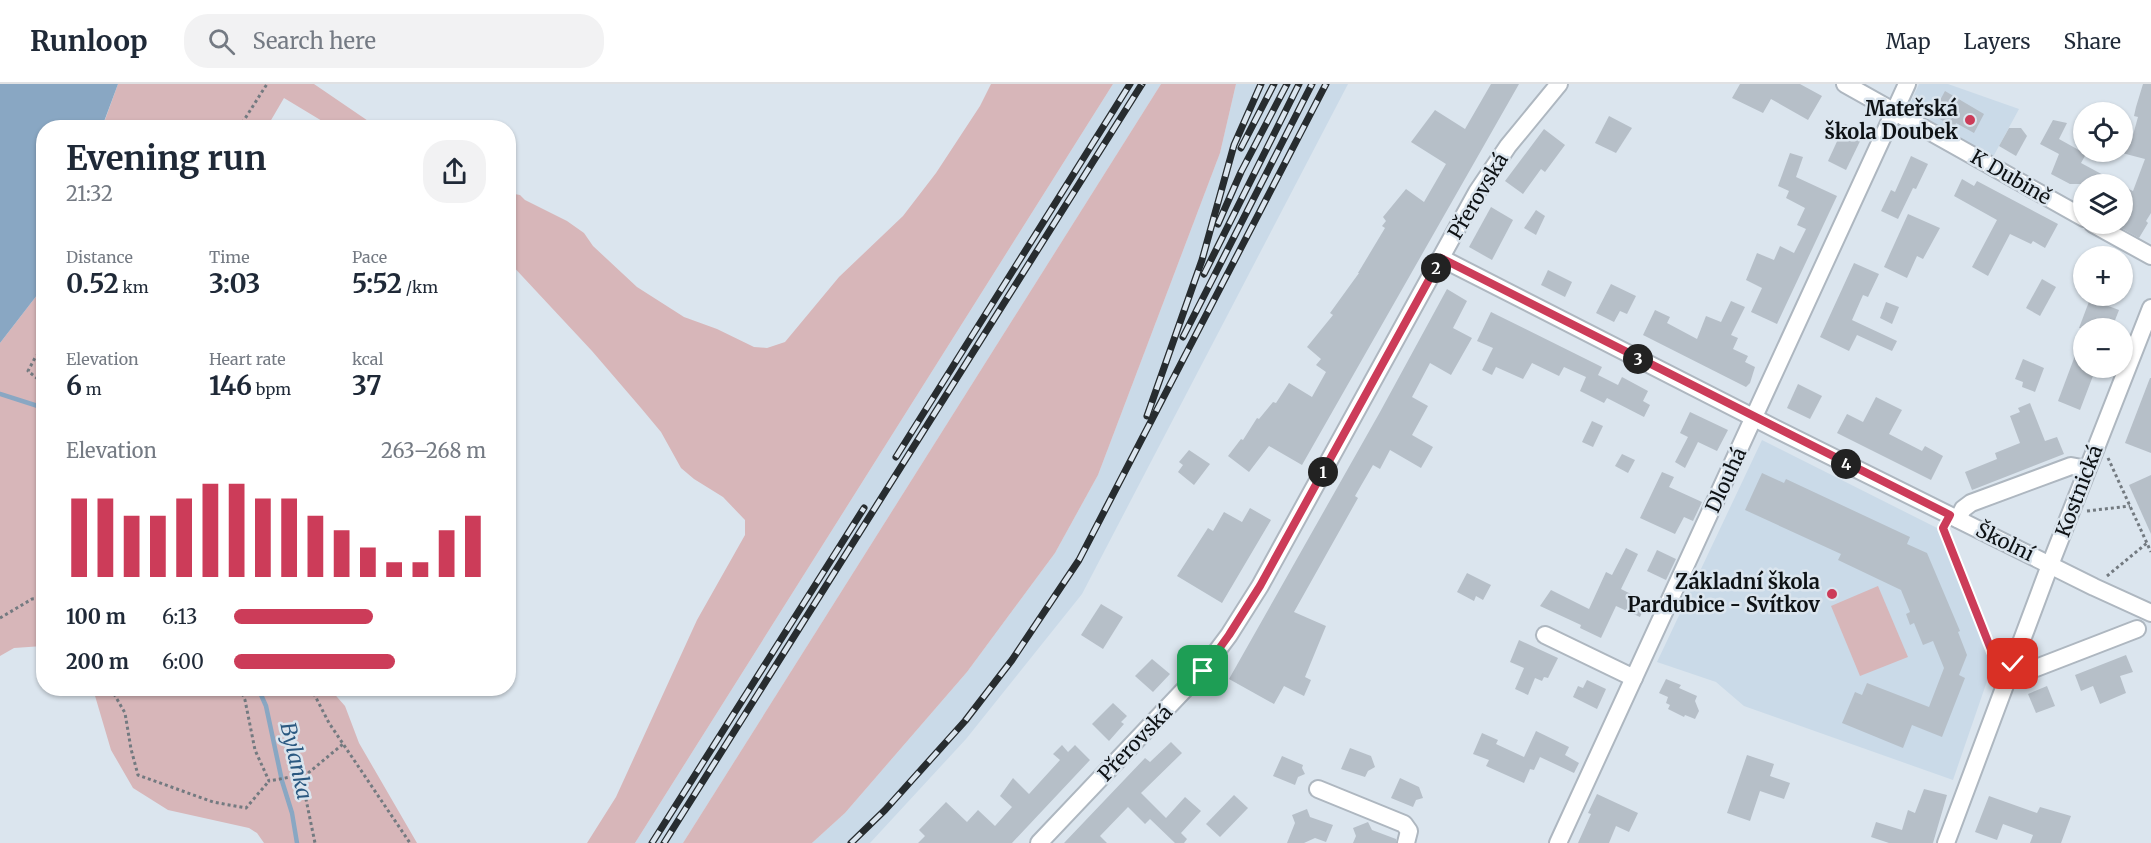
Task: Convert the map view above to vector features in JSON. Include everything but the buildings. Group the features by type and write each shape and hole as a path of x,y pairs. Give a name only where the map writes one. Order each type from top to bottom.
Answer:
{"street":[{"name":"Přerovská","path":"1039,843 1187,688 1229,635 1260,586 1488,174 1559,84"},
{"name":"K Dubině","path":"1845,84 2073,212"},
{"name":"Dlouhá","path":"1558,843 1907,84"},
{"path":"2111,234 2151,256"},
{"name":"Školní","path":"1441,258 1755,418 2094,587 2151,613"},
{"name":"Kostnická","path":"1946,843 2050,565 2151,308"},
{"path":"1954,517 1971,503 2071,466 2087,469"},
{"path":"2013,664 2030,669 2036,668 2137,629"},
{"path":"1545,635 1634,678"},
{"path":"1318,789 1404,824 1409,831 1406,843"}],"path":[{"path":"244,120 267,84"},
{"path":"36,356 28,371 36,378"},
{"path":"2095,450 2106,455 2151,552"},
{"path":"2070,513 2130,506"},
{"path":"1954,517 1943,528 1992,652 2013,664"},
{"path":"2094,587 2147,543"},
{"path":"0,618 36,599"},
{"path":"115,696 125,713 138,775 213,802 246,808 269,781 307,774 343,744"},
{"path":"243,696 255,750 269,781"},
{"path":"315,696 328,723 410,843"},
{"path":"301,775 315,843"}],"shaded area":[{"path":"118,84 314,84 367,120 320,120 284,98 271,120 105,120"},
{"path":"991,84 1113,84 635,843 587,843 616,797 697,620 745,535 745,520 723,497 681,468 661,432 592,351 516,270 516,194 567,221 584,233 593,246 637,287 684,317 717,329 754,347 767,348 785,342 839,277 903,216 936,173 980,106"},
{"path":"1113,84 1161,84 683,843 635,843"},
{"path":"1161,84 1236,84 1220,153 1098,475 1055,553 967,672 845,813 812,843 683,843"},
{"path":"1236,84 1348,84 1082,594 966,739 870,843 812,843 845,813 967,672 1055,553 1098,475 1220,153"},
{"name":"Mateřská škola Doubek","path":"1919,84 1948,84 2019,109 1993,157 1916,114 1911,102"},
{"path":"36,296 36,646 14,648 0,656 0,343"},
{"name":"Základní škola Pardubice - Svítkov","path":"1762,440 1951,535 1997,652 1953,780 1744,706 1716,682 1657,662"},
{"path":"1878,586 1908,657 1860,676 1831,606"},
{"path":"95,696 336,696 345,706 359,743 417,843 264,843 257,833 249,828 168,810 133,788 111,750"}],"water":[{"path":"0,84 118,84 105,120 36,120 36,296 0,343"}],"waterway":[{"name":"Bylanka","path":"0,394 36,405"},
{"name":"Bylanka","path":"262,696 292,813 297,843"}],"railway":[{"path":"896,457 1130,84"},
{"path":"664,843 1142,84"},
{"path":"1147,416 1202,260 1234,145 1261,84"},
{"path":"1241,148 1274,84"},
{"path":"1218,224 1241,172 1287,84"},
{"path":"1204,274 1299,84"},
{"path":"1183,337 1312,84"},
{"path":"851,843 885,810 965,721 1012,660 1079,560 1326,84"},
{"path":"652,843 864,508"}],"place":[{"name":"Mateřská škola Doubek","path":"1970,120"},
{"name":"Základní škola Pardubice - Svítkov","path":"1832,594"}],"route":[{"path":"1203,671 1218,652 1260,586 1441,258 1950,515 1943,528 1992,652 2013,664"}]}
